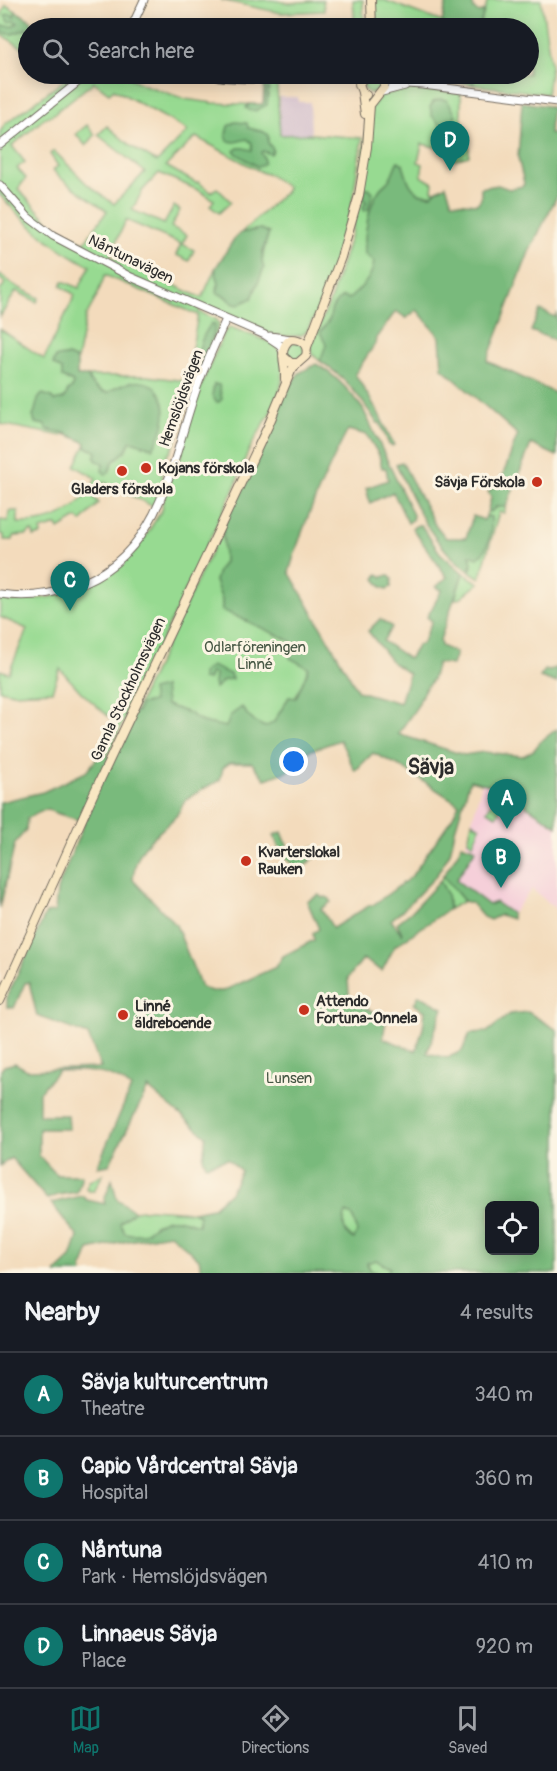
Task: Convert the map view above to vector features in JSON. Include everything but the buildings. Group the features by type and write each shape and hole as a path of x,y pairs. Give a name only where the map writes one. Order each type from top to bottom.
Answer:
{"main road":[{"path":"371,0 372,18"},
{"path":"360,84 367,140"},
{"path":"323,307 307,333 286,342 283,353 287,361 296,364 304,359 323,307 359,195 370,102 379,94 384,87 383,84"},
{"path":"361,90 370,96 379,94"},
{"path":"293,339 302,341 307,347"},
{"name":"Gamla Stockholmsvägen","path":"283,353 284,390"},
{"name":"Gamla Stockholmsvägen","path":"0,1001 92,798 284,390 291,370 296,364"}],"street":[{"path":"136,18 144,0"},
{"path":"0,145 76,84"},
{"path":"354,84 361,90"},
{"path":"407,84 557,102"},
{"path":"379,94 404,86 423,85"},
{"name":"Nåntunavägen","path":"0,186 28,217 53,236 106,265 265,335 280,345 283,353"},
{"name":"Hemslöjdsvägen","path":"0,594 43,595 86,582 114,565 133,547 156,512 199,382 226,319"},
{"name":"Nåntunavägen","path":"265,335 293,339"}],"shaded area":[{"path":"279,97 298,97 298,102 310,102 311,134 280,135"},
{"path":"482,783 504,791 557,826 557,910 532,889 512,914 495,902 489,906 456,880 476,849 466,843"}],"green space":[{"path":"221,0 272,0 290,3 323,0 324,11 281,13"},
{"path":"353,0 363,0 364,18 354,18"},
{"path":"374,0 384,0 431,18 375,18"},
{"path":"447,0 472,0 474,9 479,13 484,11 482,18 443,18"},
{"path":"488,0 541,0 551,66 547,94 474,85 539,84 539,18 482,18"},
{"path":"6,5 16,11 14,17 7,14 18,22 12,27 0,26 0,18"},
{"path":"16,11 27,18 18,18 18,23 8,22 5,15 11,14 14,17"},
{"path":"18,23 18,32 3,33 0,26 12,26"},
{"path":"0,30 3,33 18,32 18,45 0,34"},
{"path":"59,84 91,84 12,146 25,162 17,168 26,178 18,189 50,223 84,243 107,211 59,177 53,170 58,166 50,154 54,151 87,184 114,204 145,172 98,135 107,126 132,147 157,162 187,132 114,89 109,93 97,84 142,84 185,99 213,103 263,105 264,84 274,84 277,86 280,135 311,134 362,138 351,211 341,247 321,304 307,331 302,335 289,336 263,332 201,306 199,312 216,319 219,323 218,329 191,395 176,441 168,453 162,476 164,480 156,504 152,506 104,482 94,498 99,503 81,522 77,518 59,529 57,525 41,530 41,535 34,537 33,532 30,532 27,535 14,536 13,540 4,540 4,535 0,534 0,520 8,521 9,511 18,511 18,523 31,523 64,514 82,500 96,478 75,466 85,446 97,452 109,472 113,462 125,451 131,441 115,388 108,393 101,391 95,388 88,376 147,376 186,381 198,315 105,275 86,316 77,360 68,356 56,357 53,364 62,370 66,380 73,382 72,388 64,399 54,401 45,425 50,431 65,433 75,438 64,434 62,436 0,424 0,329 44,359 75,295 61,286 63,281 79,288 90,266 42,235 0,195 0,132 5,124","holes":["248,128 264,132 268,143 261,153 237,148 252,150 252,143 247,139","196,137 268,174 287,187 286,191 241,233 261,229 269,233 252,298 232,303 217,288 219,283 215,269 202,298 110,256 126,220 181,244 176,255 189,261 194,250 182,244 187,235 171,227 180,210 174,206 164,224 132,210 143,190 159,173 200,191 214,200 210,206 219,213 231,202 217,188 211,192 198,182 166,166"]},
{"path":"266,84 269,85 267,105 254,111 246,108 249,104 264,102"},
{"path":"363,84 381,84 381,88 376,93 368,93 363,88"},
{"path":"410,87 461,93 461,116 469,156 454,160 448,150 422,144 418,162 423,164 421,176 433,183 432,190 435,191 433,194 420,193 415,190 406,177 403,165 398,161 389,180 372,203 365,237 365,253 374,262 371,273 358,291 349,299 343,298 327,323 327,345 320,361 312,354 310,346 330,301 352,231 370,109 380,96"},
{"path":"447,100 456,115 450,128 452,134 450,137 444,134 445,130 432,116 430,107 434,101"},
{"path":"522,102 552,108 549,133 557,135 557,196 529,252 487,361 557,394 557,456 531,444 506,507 496,507 491,512 488,509 491,498 488,491 494,487 503,474 518,435 442,368 440,337 417,310 406,318 396,311 376,338 375,344 355,374 377,410 394,445 392,446 389,445 380,423 377,423 352,389 320,361 326,345 320,332 330,319 335,304 343,297 349,299 365,283 371,273 374,262 365,254 365,238 372,203 380,189 389,180 398,161 403,164 406,176 415,191 432,195 446,185 452,202 477,204 481,199 481,188 498,185 509,189 523,186 518,158"},
{"path":"235,122 247,123 248,128 268,135 268,143 273,149 272,153 263,151 261,153 264,163 258,167 234,151 240,148 252,150 252,143 247,139 228,141 226,134 228,126"},
{"path":"87,125 95,135 86,146 76,134"},
{"path":"365,188 373,192 368,210 364,211 363,207 366,202 363,198"},
{"path":"261,229 269,233 262,255 264,268 252,298 238,305 232,303 225,296 217,293 219,283 215,269 234,239 241,233"},
{"path":"0,274 14,285 39,298 37,302 16,291 0,317 0,291 5,283 0,279"},
{"path":"540,310 555,317 557,314 557,341 531,331"},
{"path":"212,323 215,325 212,339 201,362 198,363 201,342"},
{"path":"230,327 277,346 282,361 282,385 274,407 248,452 236,484 107,756 100,755 117,724 81,692 60,669 52,691 13,693 0,690 0,670 9,673 27,629 0,617 0,597 8,601 17,601 51,597 81,588 98,579 133,552 163,508 169,481 181,457 181,447 200,388 224,333"},
{"path":"296,341 303,344 305,354 294,361 286,355 287,345"},
{"path":"68,356 77,360 77,376 88,376 95,388 101,391 108,393 125,384 140,382 151,385 159,393 164,404 165,418 161,433 153,448 131,441 106,474 102,471 103,463 94,457 97,452 85,446 86,443 35,423 33,416 40,396 43,394 54,401 64,399 72,388 73,382 62,377 62,370 53,364 56,357"},
{"name":"Lunsen","path":"316,364 336,378 363,409 413,515 412,520 408,523 393,492 370,503 366,488 388,480 386,468 382,468 379,455 367,435 348,430 315,500 289,572 358,691 400,703 409,674 392,662 368,631 380,619 392,627 383,641 409,659 418,645 422,644 432,621 427,617 442,590 436,587 447,577 412,528 421,525 440,553 463,573 440,640 441,646 456,653 452,665 437,663 432,680 398,734 464,755 484,752 523,756 534,750 541,741 557,729 557,826 504,791 470,780 450,853 436,876 391,920 403,935 397,923 411,912 440,881 447,894 449,909 395,946 382,971 363,959 348,978 349,996 386,1020 383,1038 416,1051 425,1011 414,1004 419,995 443,1008 427,1053 447,1058 462,1051 470,1033 487,1032 510,1014 528,1012 557,1030 557,1273 387,1273 390,1268 376,1260 367,1263 374,1273 202,1273 199,1259 170,1234 89,1250 82,1268 83,1273 55,1273 71,1258 78,1237 51,1203 82,1196 87,1200 105,1204 104,1200 112,1180 117,1199 134,1211 120,1223 125,1233 144,1233 169,1219 199,1225 199,1215 193,1212 212,1208 230,1192 241,1171 228,1159 206,1165 203,1158 206,1136 148,1088 109,1165 97,1167 131,1088 115,1078 96,1072 58,1071 39,1092 39,1115 68,1115 69,1129 39,1129 39,1156 57,1175 82,1175 77,1192 47,1199 11,1158 0,1166 1,1070 4,1066 15,1063 27,1070 101,1068 88,1035 37,1016 29,982 25,983 14,1008 7,1007 7,997 46,913 55,912 57,890 84,823 47,809 27,818 26,830 15,843 0,908 0,802 43,792 86,772 100,755 115,757 134,713 141,704 153,702 151,690 164,687 166,705 189,713 202,722 226,727 231,715 242,707 252,720 266,727 274,722 289,697 296,698 309,668 290,658 291,641 222,610 222,600 215,581 224,562 223,527 286,390 299,373","holes":["340,740 355,771 373,753 398,765 459,804 452,818 411,877 373,905 333,928 321,909 331,902 330,899 319,895 307,901 319,929 313,933 314,940 283,956 276,967 223,991 211,991 201,987 176,925 133,880 138,858 143,849 177,815 187,799 220,780 223,768 230,763 252,763 265,779 289,771 295,756","346,1213 353,1216 357,1232 354,1239 346,1231 344,1224"]},
{"path":"214,384 219,385 222,399 219,402 216,402 212,395"},
{"path":"402,462 434,523 446,538 466,538 473,516 484,520 486,516 491,517 487,545 478,558 470,555 472,563 469,571 444,549 425,523 396,464"},
{"path":"500,506 506,507 504,513 499,512 480,578 469,571 472,567 469,555 491,517 486,516 488,509 491,511"},
{"name":"Odlarföreningen Linné","path":"223,527 224,562 215,581 222,600 222,610 291,641 309,668 295,699 289,697 274,722 266,728 256,724 248,717 227,728 202,722 189,713 166,705 164,687 153,702 134,713"},
{"path":"463,573 479,583 459,599 455,599"},
{"path":"378,574 383,577 389,575 392,579 391,587 387,589 382,587 375,579"},
{"path":"211,666 230,674 232,679 224,680 215,688 215,674 211,673 208,680 202,679 202,673"},
{"path":"557,667 557,683 540,677 545,670 550,671"},
{"path":"497,793 506,798 496,816 487,811"},
{"path":"472,822 480,827 473,844 468,840"},
{"path":"282,832 291,855 314,847 318,855 297,872 289,860 283,858 274,835"},
{"path":"461,844 476,849 456,880 489,905 495,902 512,914 512,919 500,915 490,920 483,917 471,903 464,901 443,876"},
{"path":"443,876 464,901 449,909 447,894 440,881"},
{"path":"103,1174 94,1191 88,1191 86,1188 89,1181"},
{"path":"150,1209 193,1212 199,1215 199,1225 169,1219 158,1223 145,1233 125,1234 120,1223 134,1211"},
{"path":"346,1212 353,1216 357,1232 355,1239 344,1228"},
{"path":"376,1260 391,1269 387,1273 371,1271 367,1262"}],"place":[{"name":"Linnaeus Sävja","path":"450,171"},
{"name":"Kojans förskola","path":"146,468"},
{"name":"Gladers förskola","path":"122,471"},
{"name":"Sävja Förskola","path":"537,482"},
{"name":"Nåntuna","path":"70,611"},
{"name":"Sävja kulturcentrum","path":"507,829"},
{"name":"Kvarterslokal Rauken","path":"246,861"},
{"name":"Capio Vårdcentral Sävja","path":"501,888"},
{"name":"Attendo Fortuna-Onnela","path":"304,1010"},
{"name":"Linné äldreboende","path":"123,1015"}],"district":[{"name":"Sävja","path":"431,767"}]}
